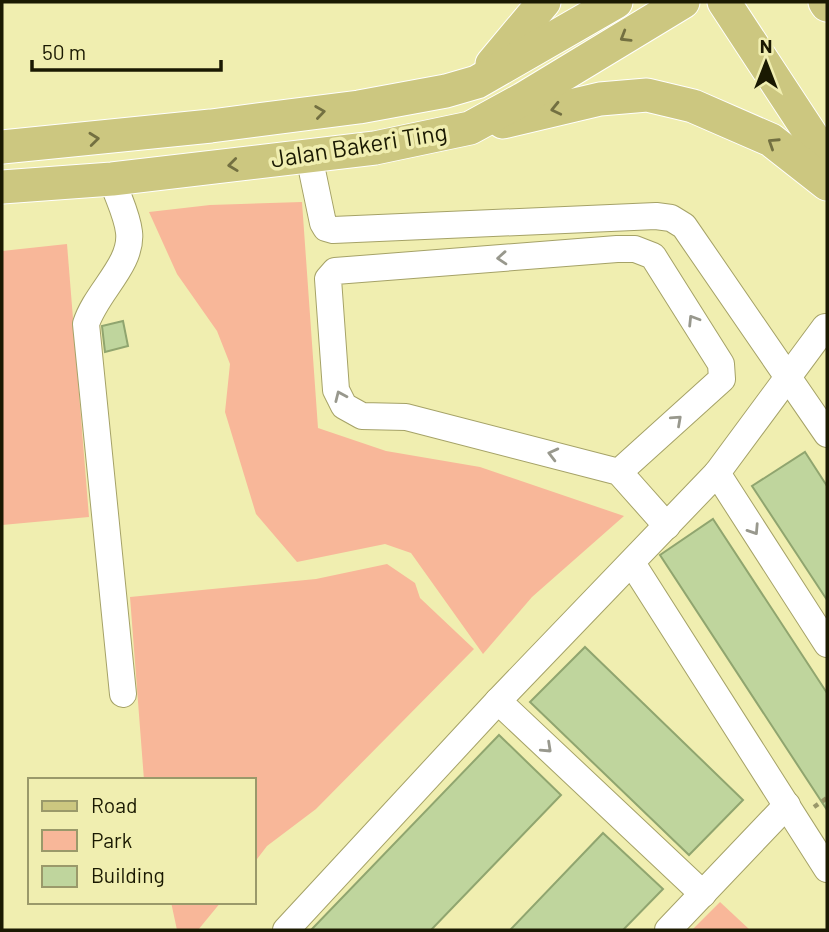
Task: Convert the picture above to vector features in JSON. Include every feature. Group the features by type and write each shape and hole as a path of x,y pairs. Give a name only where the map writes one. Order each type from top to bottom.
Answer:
{"main road":[{"path":"477,82 544,2"},
{"name":"Jalan Bakeri Ting","path":"2,147 211,127 359,107 446,91 477,82 616,2"},
{"name":"Jalan Bakeri Ting","path":"2,187 112,179 375,148 470,128 683,2"},
{"path":"724,2 827,159"},
{"path":"470,128 600,99 647,95 693,106 771,140 827,184"}],"street":[{"path":"2,130 55,143"},
{"path":"309,156 323,223 326,228 333,230 656,216 671,218 684,226 827,434"},
{"path":"112,179 129,230 129,251 91,309 86,324 123,694"},
{"path":"625,466 722,379 721,364 653,256 635,249 617,249 335,271 328,279 336,390 344,406 362,416 405,417 625,466 667,526"},
{"path":"288,929 498,701 717,473 826,329"},
{"path":"717,473 827,643"},
{"path":"632,563 827,869"},
{"path":"498,701 703,894"},
{"path":"668,930 787,806"}],"green space":[{"path":"302,202 318,428 386,451 480,467 624,516 532,597 483,654 411,553 385,544 297,562 256,514 225,412 230,364 217,331 177,274 149,212 210,205"},
{"path":"67,244 89,517 2,525 2,251"},
{"path":"387,564 415,583 420,598 474,649 316,809 267,846 256,860 256,778 144,778 130,597 316,579"},
{"path":"720,902 750,930 692,930"},
{"path":"171,904 219,904 198,930 177,930"}],"building":[{"path":"123,321 128,346 105,352 102,326"},
{"path":"805,452 827,486 827,600 752,486"},
{"path":"713,519 827,693 827,810 660,555"},
{"path":"585,647 743,800 689,855 530,702"},
{"path":"499,735 561,795 431,930 311,930"},
{"path":"603,833 663,889 623,930 510,930"}]}
